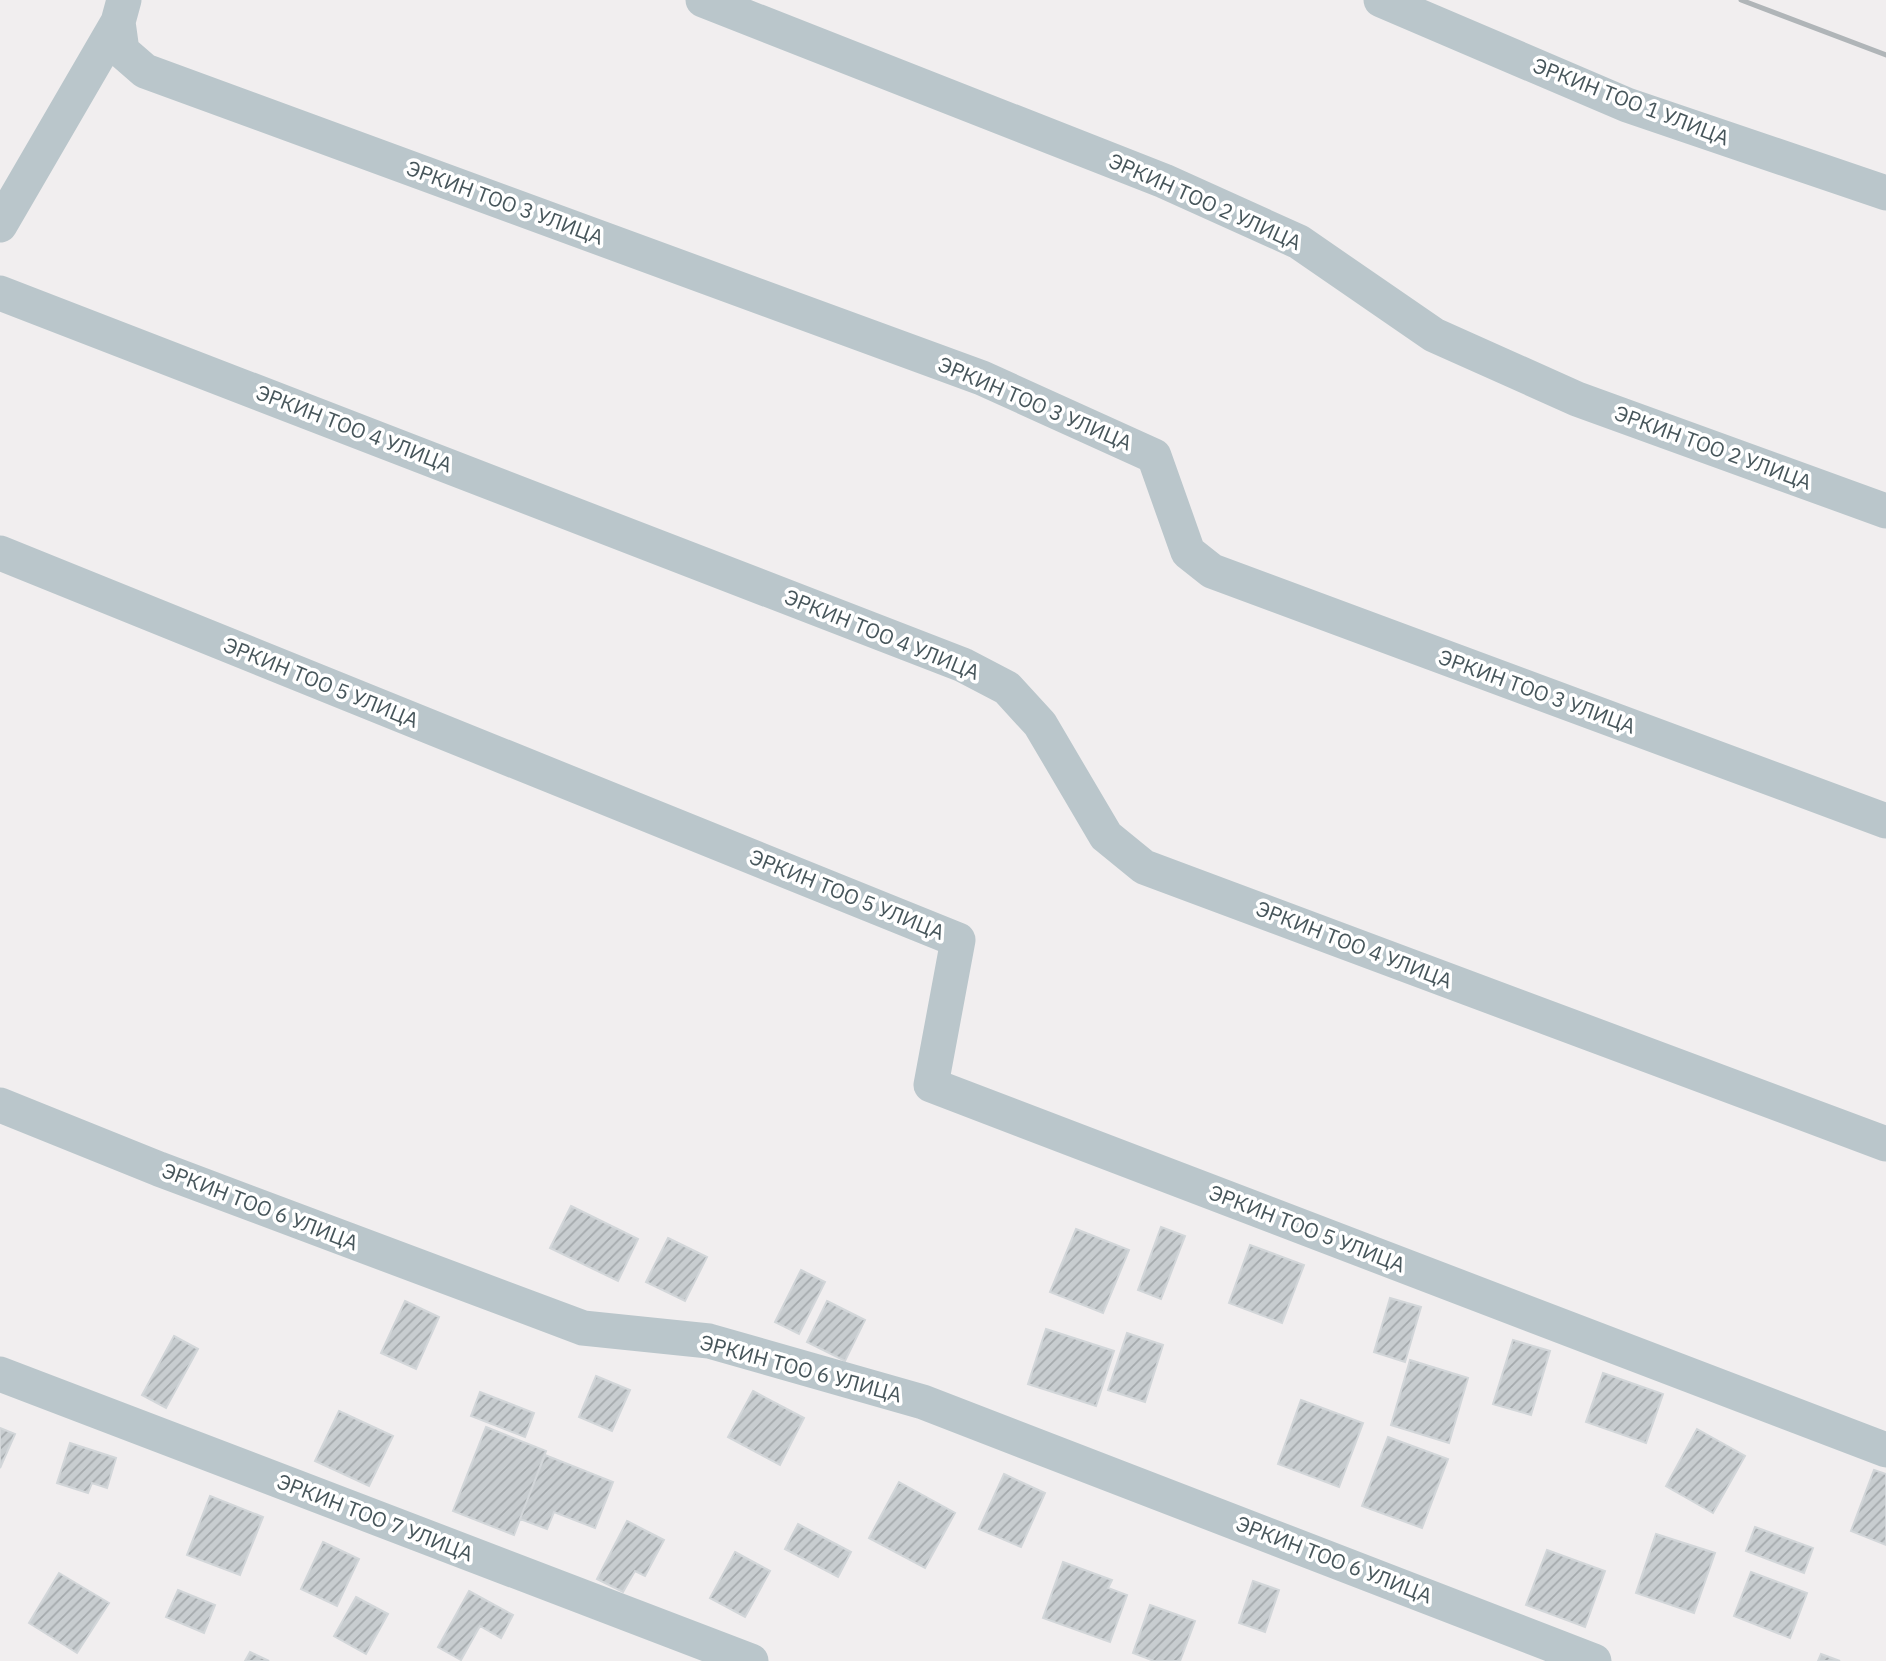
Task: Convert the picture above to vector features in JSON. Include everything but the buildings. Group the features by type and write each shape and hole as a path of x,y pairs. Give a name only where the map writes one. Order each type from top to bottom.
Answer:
{"street":[{"name":"ЭРКИН ТОО 2 УЛИЦА","path":"703,0 1164,181 1287,236 1434,335 1577,398 1886,510"},
{"name":"ЭРКИН ТОО 1 УЛИЦА","path":"1381,0 1628,105 1886,193"},
{"path":"0,225 121,24"},
{"name":"ЭРКИН ТОО 3 УЛИЦА","path":"121,24 145,71 982,378 1154,456 1188,552 1212,571 1886,821"},
{"name":"ЭРКИН ТОО 4 УЛИЦА","path":"0,293 963,665 1007,688 1040,724 1106,836 1144,867 1886,1144"},
{"name":"ЭРКИН ТОО 5 УЛИЦА","path":"0,553 958,940 930,1085 1886,1450"},
{"name":"ЭРКИН ТОО 6 УЛИЦА","path":"0,1105 159,1169 583,1328 709,1341 923,1402 1594,1661"},
{"name":"ЭРКИН ТОО 7 УЛИЦА","path":"0,1374 751,1661"}],"railway":[{"path":"1741,0 1886,55"}]}
